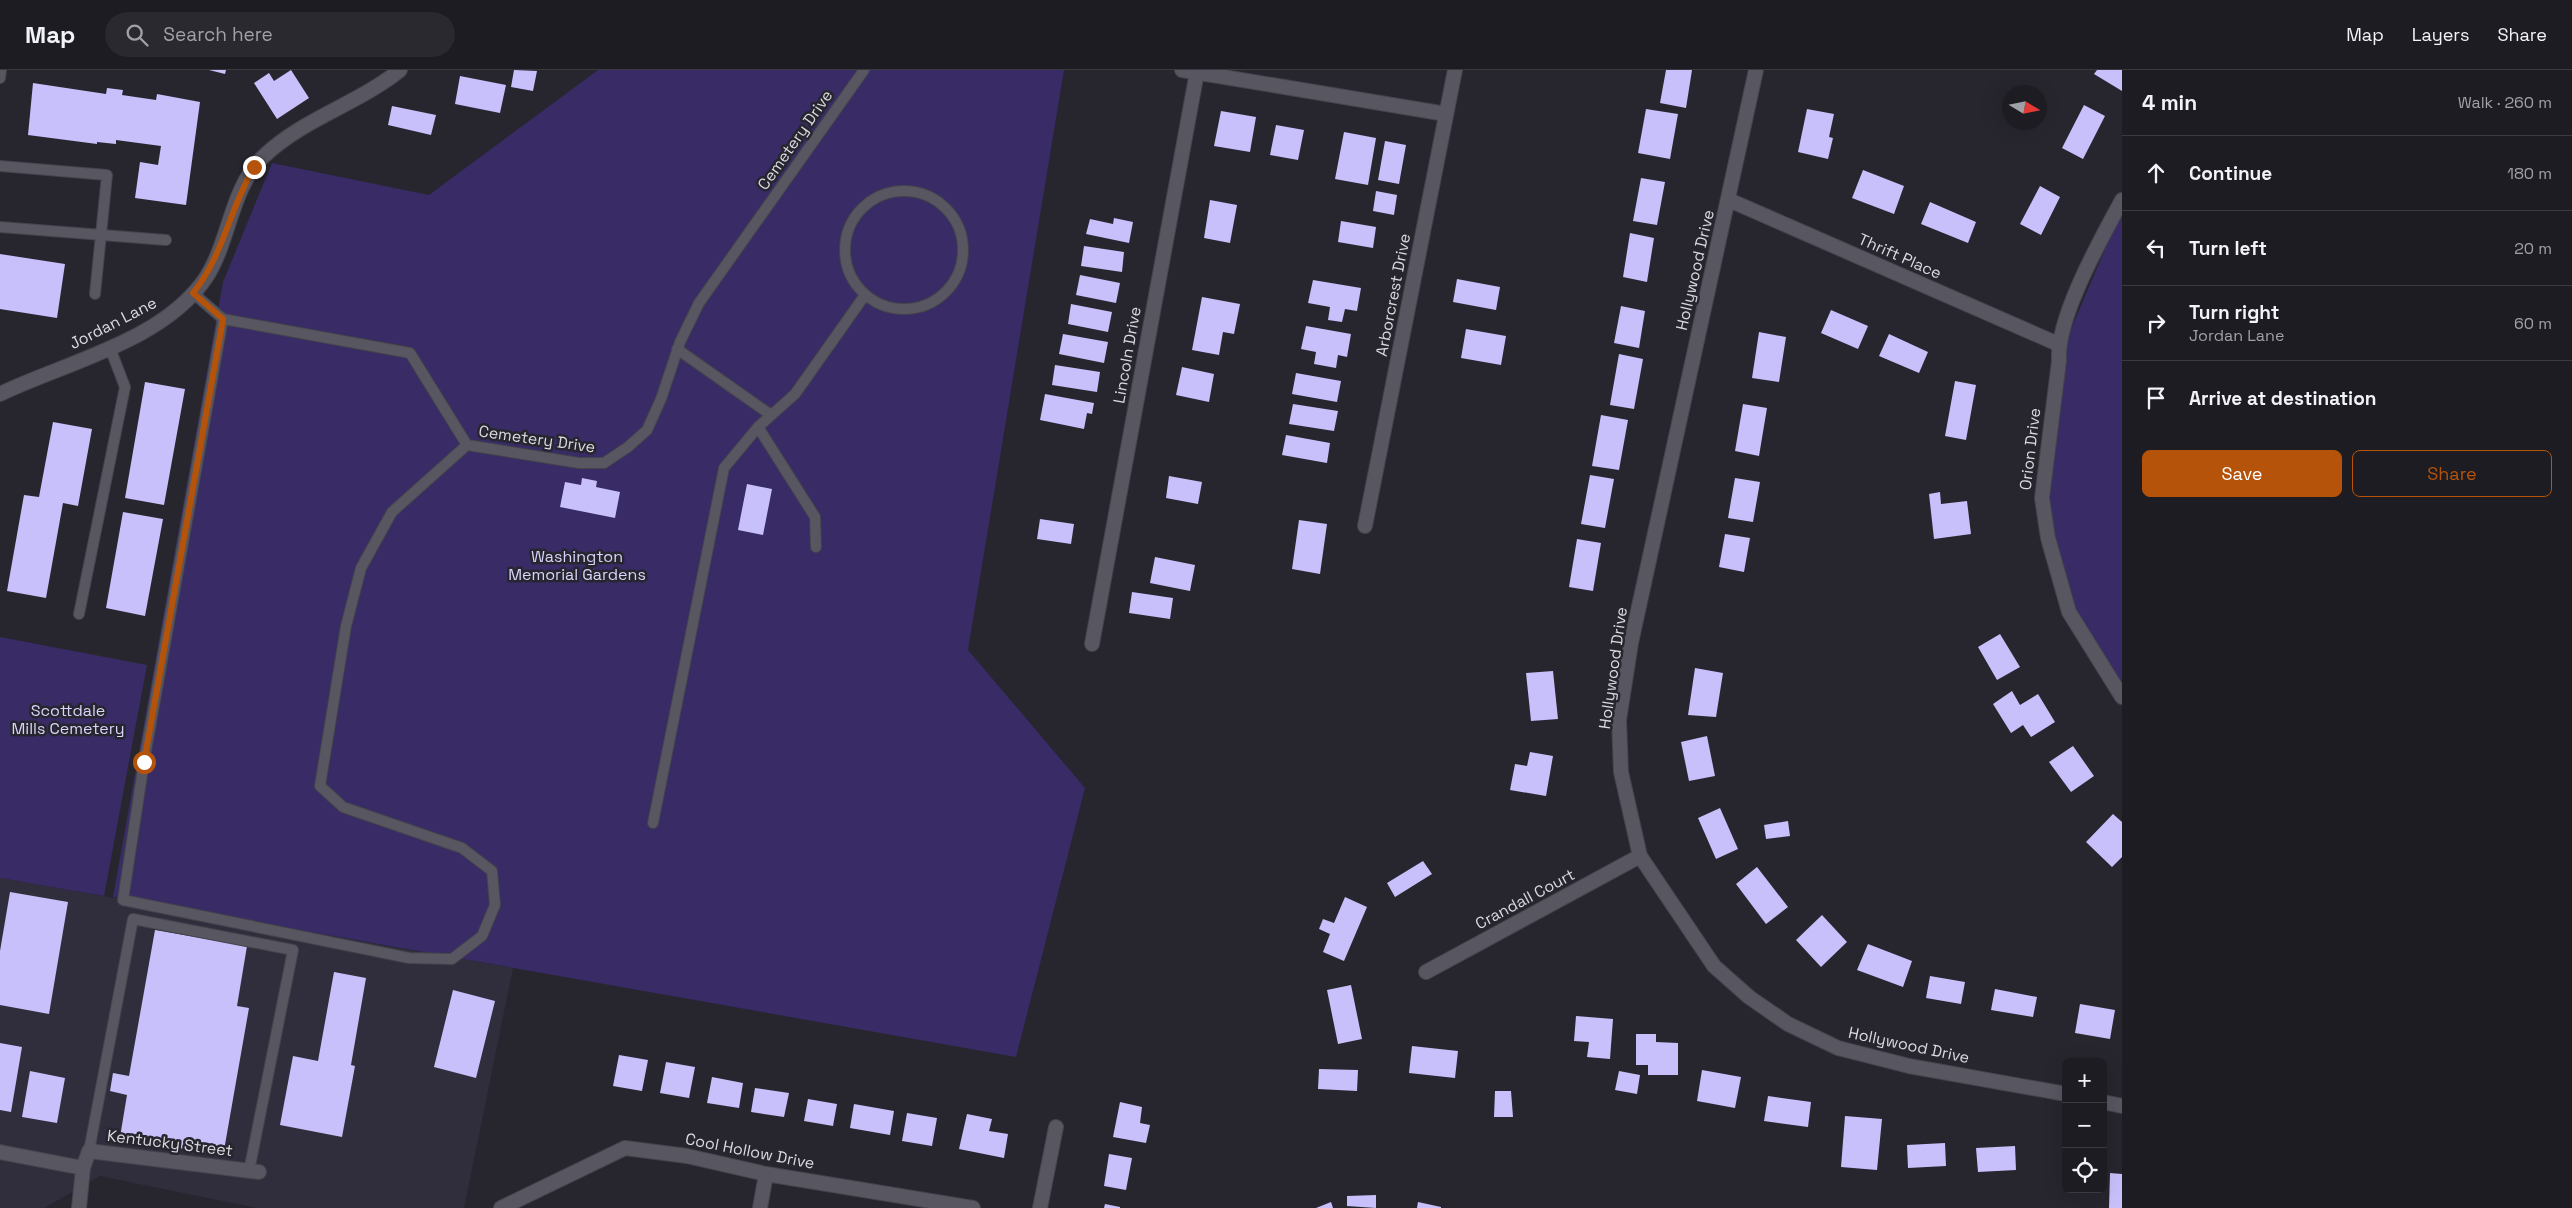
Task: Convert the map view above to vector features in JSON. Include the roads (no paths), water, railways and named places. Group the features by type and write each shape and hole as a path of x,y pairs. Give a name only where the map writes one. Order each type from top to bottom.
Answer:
{"street":[{"name":"Jordan Lane","path":"0,394 110,348 163,320 193,293 210,268 245,182 264,156 299,131 400,70"},
{"path":"1182,70 1446,114"},
{"name":"Arborcrest Drive","path":"1365,526 1455,70"},
{"name":"Hollywood Drive","path":"1756,70 1631,643 1620,720 1621,772 1640,856 1714,966 1749,997 1788,1024 1838,1048 1909,1066 2062,1093"},
{"name":"Lincoln Drive","path":"1092,644 1197,72"},
{"name":"Thrift Place","path":"1729,200 2058,344"},
{"name":"Orion Drive","path":"2122,200 2089,263 2058,344 2059,361 2042,498 2048,538 2069,612 2122,697"},
{"name":"Crandall Court","path":"1426,972 1640,856"},
{"path":"2107,1103 2122,1106"},
{"path":"1040,1208 1056,1127"},
{"name":"Cool Hollow Drive","path":"501,1208 625,1148 687,1156 766,1174 973,1208"},
{"name":"Kentucky Street","path":"79,1208 83,1168 89,1151 254,1172"},
{"path":"0,1154 83,1168"},
{"path":"760,1208 766,1174"}],"lane":[{"path":"0,78 1,70"},
{"name":"Cemetery Drive","path":"223,319 144,762 123,900 409,958 452,959 482,936 495,906 492,871 462,848 344,807 320,786 346,626 361,568 392,512 467,445 578,463 604,463 628,447 647,430 661,399 677,350 699,303 864,70"},
{"path":"0,166 107,176 95,294"},
{"path":"907,190 925,194 941,203 954,217 961,234 963,253 959,272 950,288 935,300 918,308 899,309 881,305 865,295 853,281 846,264 845,245 849,227 858,212 872,199 889,192 907,190"},
{"path":"0,228 166,240"},
{"path":"193,293 223,319 410,353 467,445"},
{"path":"653,823 724,468 758,427 795,394 865,295"},
{"path":"79,614 125,387 110,348"},
{"path":"677,350 771,415"},
{"path":"758,427 815,516 816,547"},
{"path":"89,1151 133,919 294,950 254,1172"}],"park label":[{"name":"Washington Memorial Gardens","path":"577,565"},
{"name":"Scottdale Mills Cemetery","path":"68,719"}]}
